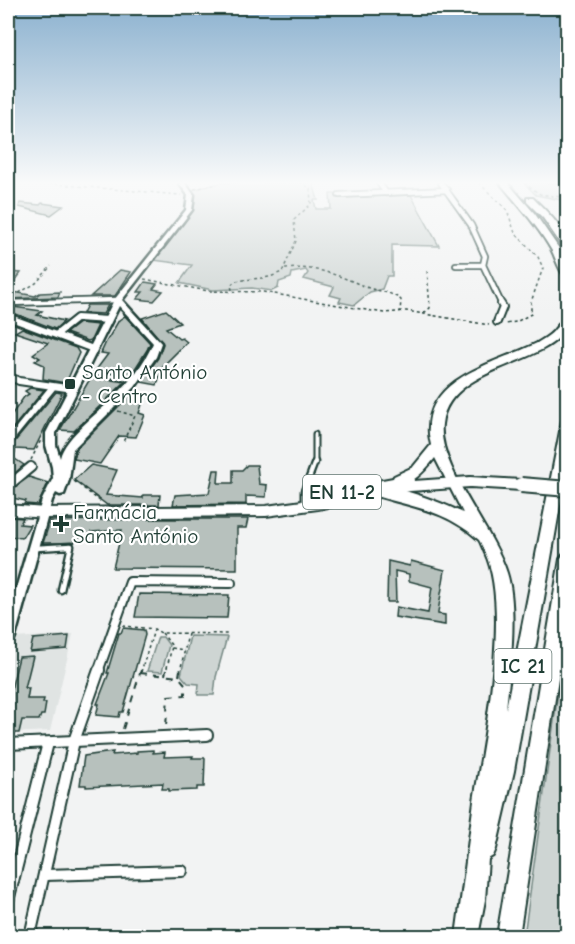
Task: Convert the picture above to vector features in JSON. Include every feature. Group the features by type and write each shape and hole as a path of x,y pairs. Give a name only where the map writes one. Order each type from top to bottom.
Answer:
{"highway":[{"path":"540,227 558,252 567,276"},
{"path":"553,227 567,248"},
{"path":"472,909 503,655 503,592 500,574 490,547 436,447 435,426 438,410 444,400 464,382 557,334 567,319"},
{"name":"IC 21","path":"468,936 472,909 504,771 567,421"},
{"path":"399,480 418,470 436,447"},
{"path":"385,493 432,504 456,516 475,530 490,547"},
{"name":"IC 21","path":"508,936 567,559"}],"main road":[{"name":"EN 11-2","path":"266,511 399,480 418,478 567,481"},
{"name":"EN 11-2","path":"8,510 45,513 266,511 351,499 452,479"},
{"name":"EN 11-2","path":"522,481 567,489"}],"street":[{"path":"45,513 46,501 58,476 51,448 53,429 118,300 175,227"},
{"path":"472,227 485,256 483,265 503,307 496,324"},
{"path":"456,265 483,265"},
{"path":"8,637 32,549 45,513 64,482 64,460 68,448 134,379 158,343 118,300 10,301"},
{"path":"57,334 77,318 108,320"},
{"path":"9,319 57,334 93,349"},
{"path":"8,376 19,381 73,390"},
{"path":"8,442 52,388"},
{"path":"51,448 60,450 68,448"},
{"path":"8,486 31,467"},
{"path":"351,499 356,494 418,478"},
{"path":"30,936 74,741 130,582 231,583"},
{"path":"8,744 207,735"},
{"path":"8,901 48,743"},
{"path":"45,875 182,872"}],"lane":[{"path":"82,372 134,379"},
{"path":"304,501 304,491 315,468 315,434"},
{"path":"32,549 71,546 61,590"}],"path":[{"path":"282,272 296,242 295,227"},
{"path":"503,324 516,322 531,315 531,302 543,267 528,245 517,236 514,227"},
{"path":"10,301 23,289 36,283 51,266"},
{"path":"232,291 231,285 235,281 270,277 290,267 299,267 353,279 368,288 400,296 400,312"},
{"path":"424,314 430,308 427,270"},
{"path":"132,281 144,279 208,291 276,294 392,314 400,312 424,314 496,324"},
{"path":"106,408 135,416 123,442"},
{"path":"64,482 73,481 104,504"},
{"path":"115,625 154,629 161,633 172,648 185,650"},
{"path":"120,738 154,629"},
{"path":"161,633 229,634"},
{"path":"179,677 189,633"},
{"path":"165,676 172,648"},
{"path":"140,673 179,677 185,684 185,695 168,696 166,736"}],"shaded area":[{"path":"182,227 429,227 439,246 392,245 392,276 387,276 382,289 370,292 354,305 339,302 341,298 330,295 334,287 304,279 308,273 306,270 292,273 291,278 279,282 278,288 272,291 252,288 213,290 179,283 192,265 153,260"},
{"path":"73,634 50,731 8,733 8,668 15,638"},
{"path":"190,636 227,637 216,677 214,695 198,695 199,684 188,683 181,675"},
{"path":"158,637 163,637 169,645 162,672 147,671"},
{"path":"562,664 568,668 567,936 524,936"}],"building":[{"path":"120,270 131,272 115,296 91,296"},
{"path":"9,272 21,273 8,291"},
{"path":"145,282 157,284 153,289 163,291 154,301 137,299 143,292 138,292"},
{"path":"8,291 35,296 40,293 60,292 58,297 8,299"},
{"path":"87,305 108,305 103,314 83,313"},
{"path":"13,307 42,311 37,315 64,321 55,329 8,311"},
{"path":"166,310 180,323 166,328 179,339 182,338 187,342 163,366 157,385 141,382 158,358 163,344 142,318"},
{"path":"125,316 150,343 147,350 131,375 96,370 108,354 101,353 106,342 119,320"},
{"path":"79,323 98,325 91,340 66,333"},
{"path":"22,328 76,348 79,353 66,383 43,379 44,365 35,361 40,358 33,354 48,343 15,332"},
{"path":"91,377 125,382 74,431 60,430"},
{"path":"30,388 44,390 8,434 8,416 10,417 24,397 29,394 25,391"},
{"path":"56,392 62,393 34,450 15,449 12,445"},
{"path":"131,394 145,396 139,413 145,415 136,437 119,436 100,464 74,459 77,448"},
{"path":"12,457 24,465 8,479 8,458"},
{"path":"91,465 117,470 106,495 143,498 143,495 160,495 159,505 107,505 74,480"},
{"path":"247,465 257,465 259,484 267,485 266,497 246,496 246,504 173,505 175,495 209,493 214,470 219,470 218,483 233,483 233,470 242,470"},
{"path":"29,477 48,483 38,505 24,504 26,501 8,497 8,492"},
{"path":"8,517 23,518 20,524 30,525 22,538 8,536"},
{"path":"248,519 246,528 237,528 237,569 113,568 122,530 91,532 90,537 77,537 74,543 43,543 50,521"},
{"path":"388,561 410,566 411,561 445,570 438,614 445,615 445,625 395,617 396,607 428,613 432,587 409,581 409,574 395,571 396,602 387,602"},
{"path":"139,594 229,595 227,618 135,617"},
{"path":"123,628 144,630 145,635 123,712 120,712 119,717 96,715 99,704 97,704 109,673 107,673 119,633"},
{"path":"69,636 67,649 30,652 33,639"},
{"path":"33,656 25,688 29,688 27,699 44,699 43,703 46,703 44,715 41,715 39,720 22,720 19,733 8,733 8,702 19,657"},
{"path":"153,750 153,753 165,752 164,757 205,758 204,787 197,787 197,790 169,791 169,789 162,789 163,783 86,787 86,785 80,785 84,756"}],"place":[{"name":"Santo António - Centro","path":"70,384"},
{"name":"Farmácia Santo António","path":"61,524"}]}
